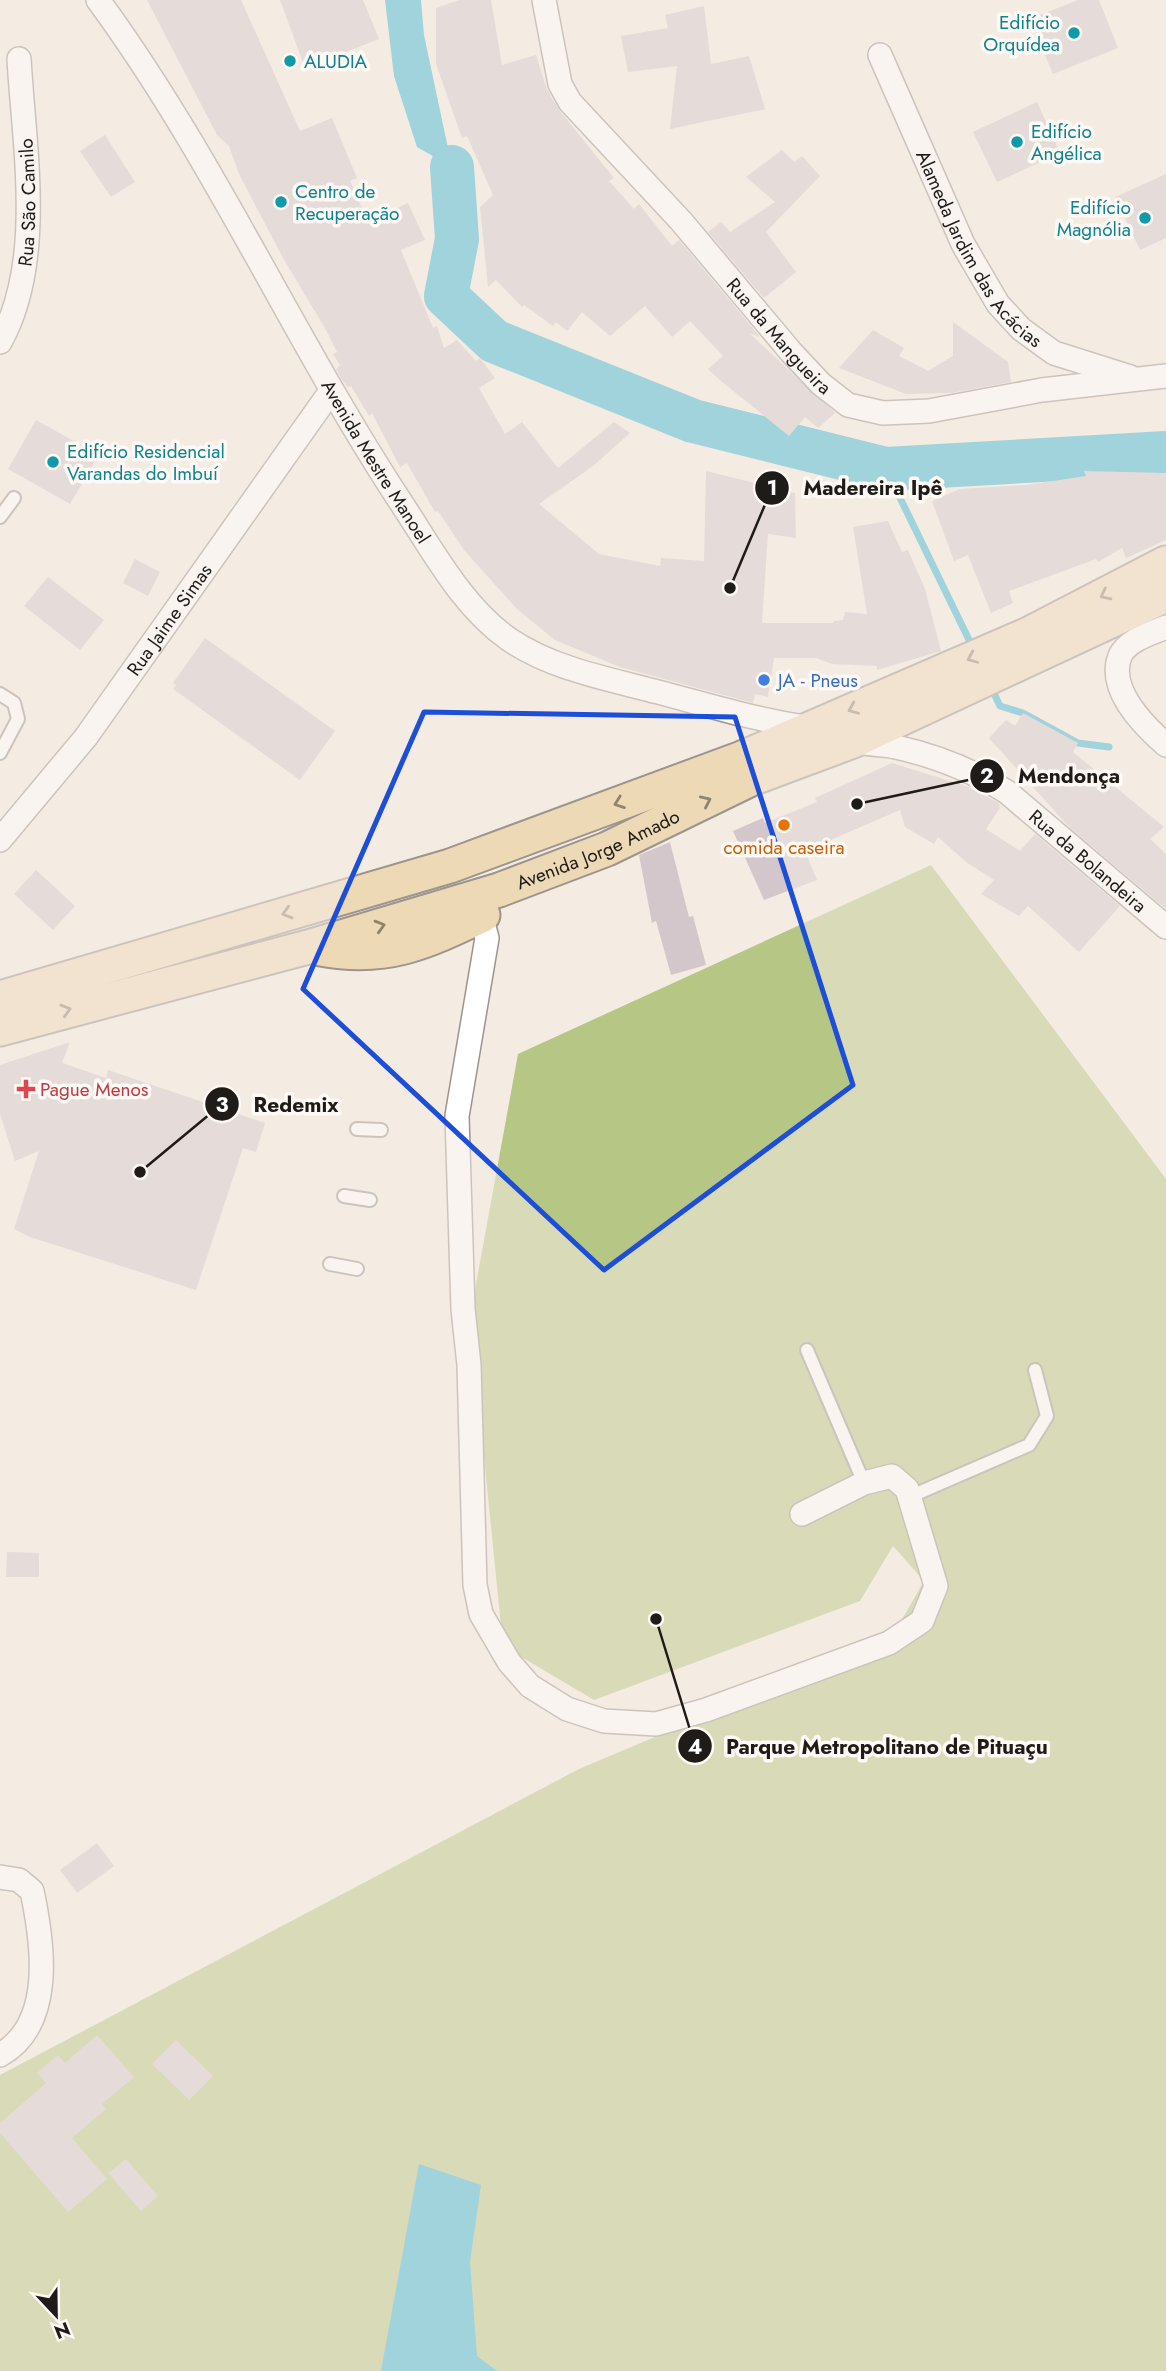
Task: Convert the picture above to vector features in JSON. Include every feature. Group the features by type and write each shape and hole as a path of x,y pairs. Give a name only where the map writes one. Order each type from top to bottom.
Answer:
{"main road":[{"name":"Avenida Jorge Amado","path":"1036,644 1166,563"},
{"name":"Avenida Jorge Amado","path":"0,1029 308,947 452,906 528,879 607,849 746,769 811,728 924,694 1036,644 1166,595"},
{"name":"Avenida Jorge Amado","path":"0,998 450,866 515,842 746,769 853,741 924,694"},
{"path":"308,947 349,954 378,954 484,927 525,893 528,879 515,842"}],"street":[{"name":"Avenida Mestre Manoel","path":"98,0 171,106 331,391 469,601 512,641 550,660 757,720 811,728"},
{"name":"Rua da Mangueira","path":"544,0 560,84 570,102 699,241 791,352 821,384 848,405 883,412 929,411 1042,390 1166,376"},
{"name":"Alameda Jardim das Acácias","path":"880,55 963,244 998,304 1021,329 1054,352 1136,379"},
{"name":"Rua São Camilo","path":"0,342 10,324 23,275 28,231 19,59"},
{"name":"Rua Jaime Simas","path":"0,840 86,737 331,391"},
{"path":"1166,627 1130,644 1120,655 1118,673 1125,696 1135,714 1166,745"},
{"name":"Rua da Bolandeira","path":"853,741 957,764 982,777 1007,792 1166,927"},
{"path":"484,927 457,1116 463,1309 471,1413 475,1585 481,1614 494,1639 530,1686 566,1709 604,1721 656,1724 706,1710 889,1643 922,1621 936,1586 907,1489 892,1476 864,1483 802,1514"},
{"path":"0,1877 19,1880 32,1891 41,1976 35,2018 23,2036 0,2055"}],"lane":[{"path":"0,517 14,498"},
{"path":"0,694 14,703 18,719 0,753"},
{"path":"357,1129 381,1130"},
{"path":"344,1196 370,1200"},
{"path":"330,1264 357,1269"},
{"path":"807,1350 864,1483"},
{"path":"909,1497 1028,1445 1047,1416 1035,1370"}],"highlighted area":[{"path":"424,712 735,717 853,1085 604,1270 303,989"}],"green space":[{"path":"931,865 1166,1179 1166,2371 0,2371 0,2075 579,1769 892,1637 924,1581 893,1546 860,1601 594,1700 503,1646 470,1317 518,1054"}],"water":[{"path":"385,0 421,0 424,35 452,167 417,147 394,76"},
{"path":"419,2164 481,2185 470,2262 477,2356 497,2371 381,2371"}],"building":[{"path":"147,0 241,0 300,131 332,118 357,178 350,181 368,222 408,203 425,240 401,250 433,328 437,326 444,348 457,340 476,361 480,358 495,378 479,388 505,434 522,422 558,468 614,422 630,433 593,466 539,504 599,554 660,566 661,558 704,561 706,471 795,493 796,538 768,534 762,623 833,623 843,620 845,612 867,614 853,527 888,521 902,552 908,550 925,589 941,651 877,670 877,666 832,664 816,658 774,658 768,697 755,694 753,703 620,667 555,640 517,609 464,550 438,511 435,512 407,463 400,467 372,413 369,416 351,386 348,387 342,380 336,369 340,365 333,354 337,352 326,330 283,258 239,174 229,146 217,135"},
{"path":"280,0 363,0 379,39 305,68"},
{"path":"459,0 491,0 502,65 536,55 547,90 560,111 614,178 609,181 634,209 639,204 672,246 679,240 760,337 749,333 835,413 818,428 805,417 789,436 721,381 708,369 723,356 690,321 672,337 645,306 610,336 582,312 567,331 556,322 553,326 524,305 522,307 496,280 488,287 480,207 493,195 467,136 462,138 436,64 436,8"},
{"name":"Edifício Orquídea","path":"1078,0 1099,0 1118,48 1053,74 1030,19"},
{"path":"704,6 711,64 749,56 765,109 670,129 677,66 628,72 621,36 668,28 665,15"},
{"name":"Edifício Angélica","path":"1037,102 1060,153 997,182 973,132"},
{"path":"105,135 135,182 111,197 80,151"},
{"path":"782,150 794,162 802,156 820,176 766,232 796,272 764,298 708,232 721,222 730,232 775,202 746,177"},
{"name":"Edifício Magnólia","path":"1166,174 1166,238 1140,250 1115,197"},
{"path":"953,322 1008,362 1011,382 951,393 906,394 839,368 873,330 904,348 899,356 928,371 953,356"},
{"name":"Edifício Residencial Varandas do Imbuí","path":"36,420 99,455 70,504 8,469"},
{"path":"1084,471 1166,473 1166,540 1126,558 1122,548 1098,562 1096,559 1009,591 1013,603 991,613 968,555 954,561 932,501 960,489 1026,485 1086,476"},
{"path":"135,559 160,572 148,596 123,583"},
{"path":"48,577 104,620 80,650 24,606"},
{"path":"205,638 335,731 300,780 173,689 176,685 173,683"},
{"path":"1023,713 1078,743 1073,752 1164,827 1150,839 1166,854 1166,909 1070,828 989,738 1006,720 1015,726"},
{"path":"892,763 966,786 999,803 1000,808 986,829 1020,851 1035,834 1120,906 1079,952 1028,906 1019,916 981,894 994,880 966,862 938,837 934,844 905,827 900,810 805,851 817,880 764,900 733,831 763,818 765,823 817,802 815,798"},
{"path":"670,842 689,917 693,916 706,965 671,975 656,921 652,923 639,855"},
{"path":"36,870 75,906 53,930 14,894"},
{"path":"70,1042 62,1063 106,1078 108,1070 265,1123 256,1152 243,1148 196,1290 30,1237 14,1229 39,1151 15,1161 0,1114 0,1065"},
{"path":"7,1552 39,1553 39,1577 6,1577"},
{"path":"97,1843 114,1866 77,1893 60,1870"},
{"path":"97,2035 134,2077 102,2104 106,2109 72,2138 107,2179 68,2212 0,2133 0,2123 46,2083 37,2073 58,2055 65,2063"},
{"path":"176,2040 213,2076 189,2100 152,2064"},
{"path":"126,2159 158,2196 141,2211 108,2173"}],"waterway":[{"path":"452,167 457,239 446,296 494,341 693,421 886,469 1166,453"},
{"path":"886,469 973,648"},
{"path":"991,687 1000,706 1023,713 1078,743 1109,747"}],"place":[{"name":"Edifício Orquídea","path":"1074,33"},
{"name":"ALUDIA","path":"290,61"},
{"name":"Edifício Angélica","path":"1017,142"},
{"name":"Centro de Recuperação","path":"281,202"},
{"name":"Edifício Magnólia","path":"1145,218"},
{"name":"Edifício Residencial Varandas do Imbuí","path":"53,462"},
{"name":"Madereira Ipê","path":"730,588"},
{"name":"JA - Pneus","path":"764,680"},
{"name":"Mendonça","path":"857,804"},
{"name":"comida caseira","path":"784,825"},
{"name":"Pague Menos","path":"26,1089"},
{"name":"Redemix","path":"140,1172"},
{"name":"Parque Metropolitano de Pituaçu","path":"656,1619"}]}
